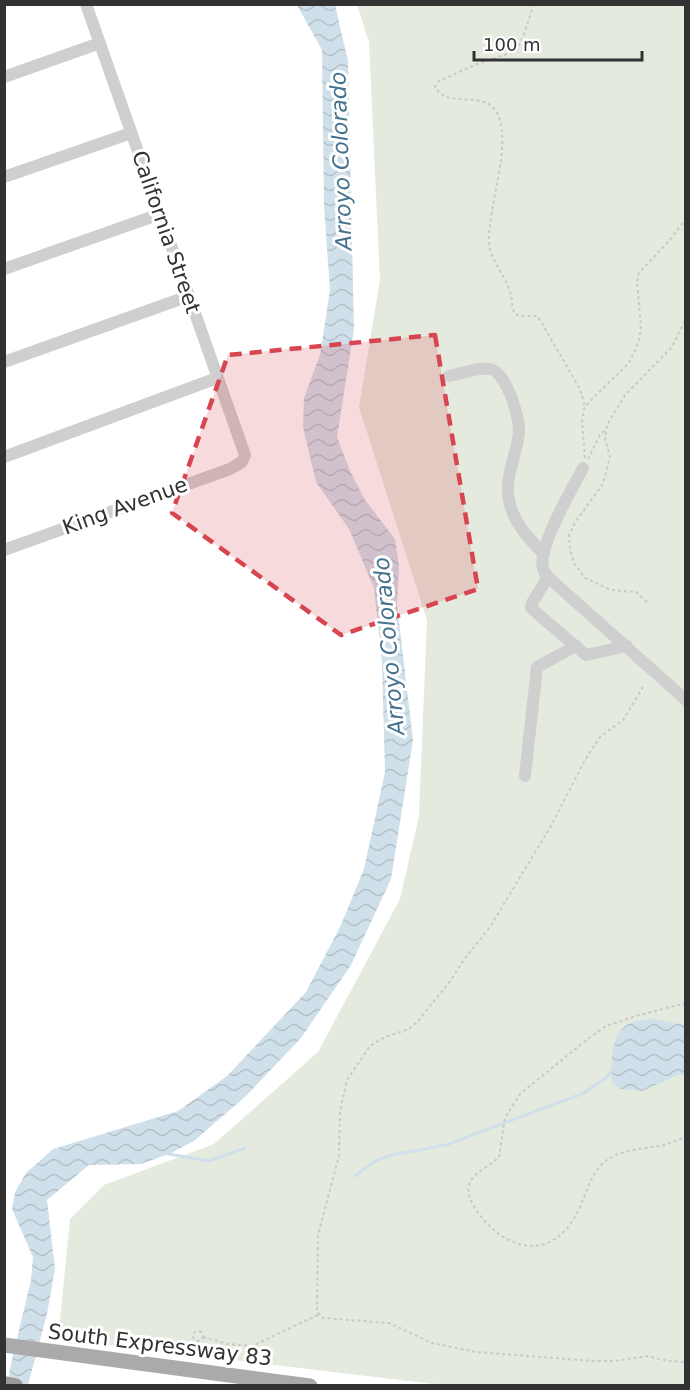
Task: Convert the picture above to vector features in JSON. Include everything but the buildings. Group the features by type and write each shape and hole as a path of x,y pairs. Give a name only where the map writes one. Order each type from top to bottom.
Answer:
{"highway":[{"path":"4,1384 15,1386"}],"main road":[{"name":"South Expressway 83","path":"4,1345 302,1385"}],"street":[{"name":"California Street","path":"86,4 245,455 243,460"},
{"path":"4,77 100,43"},
{"path":"4,177 131,133"},
{"path":"4,269 159,214"},
{"path":"4,362 189,296"},
{"path":"448,376 488,368 496,371 502,379 510,394 519,432 507,487 509,501 518,525 544,554"},
{"path":"4,457 217,378"},
{"name":"King Avenue","path":"4,550 230,469 243,460"},
{"path":"583,468 559,513 544,554 543,568 548,578 686,700"},
{"path":"548,578 531,608 586,655 629,650"},
{"path":"525,776 537,667 576,646"}],"path":[{"path":"534,4 516,51 477,64 439,81 435,87 442,96 448,98 477,99 488,103 496,111 500,120 502,141 489,233 491,255 510,292 515,314 537,316 580,389 585,407 582,423 585,464 625,395 672,347 686,318"},
{"path":"585,407 633,357 639,341 641,326 637,282 639,273 686,219"},
{"path":"606,429 605,438 609,452 606,474 600,491 569,534 570,548 577,569 589,581 618,592 636,592 647,602"},
{"path":"318,1314 318,1235 339,1156 339,1111 347,1080 370,1046 378,1040 409,1029 451,980 490,927 551,826 585,760 600,737 623,720 643,687"},
{"path":"686,1003 625,1019 598,1031 520,1094 505,1118 499,1157 482,1168 472,1179 470,1200 494,1231 517,1245 536,1246 550,1242 568,1227 578,1213 596,1172 608,1160 624,1153 686,1137"},
{"path":"203,1337 228,1344 252,1346 318,1314"},
{"path":"318,1314 323,1318 388,1323 432,1343 476,1352 594,1361 615,1361 647,1356 686,1362"}],"highlighted area":[{"path":"435,335 478,589 341,635 172,513 228,355"}],"shaded area":[{"path":"357,5 685,5 685,1385 442,1385 58,1339 70,1219 104,1185 214,1144 318,1052 400,899 419,816 427,620 359,407 380,280 369,42"}],"water":[{"name":"Arroyo Colorado","path":"297,5 335,5 348,61 354,329 337,437 350,471 365,500 395,539 399,566 397,605 413,740 391,879 351,965 301,1038 246,1096 194,1141 169,1154 141,1164 89,1165 47,1200 55,1269 47,1314 28,1385 8,1386 10,1368 31,1280 33,1257 12,1209 15,1192 26,1173 53,1149 178,1111 227,1076 306,992 341,925 364,869 385,772 382,662 374,588 349,529 316,482 303,427 304,398 320,355 330,290 324,206 322,50"},
{"path":"652,1019 685,1025 685,1074 642,1091 619,1089 612,1083 612,1057 615,1040 625,1026 635,1021"}],"waterway":[{"path":"355,1176 375,1161 392,1155 446,1145 584,1093 606,1078 613,1069"},
{"path":"166,1152 209,1161 245,1148"}]}
